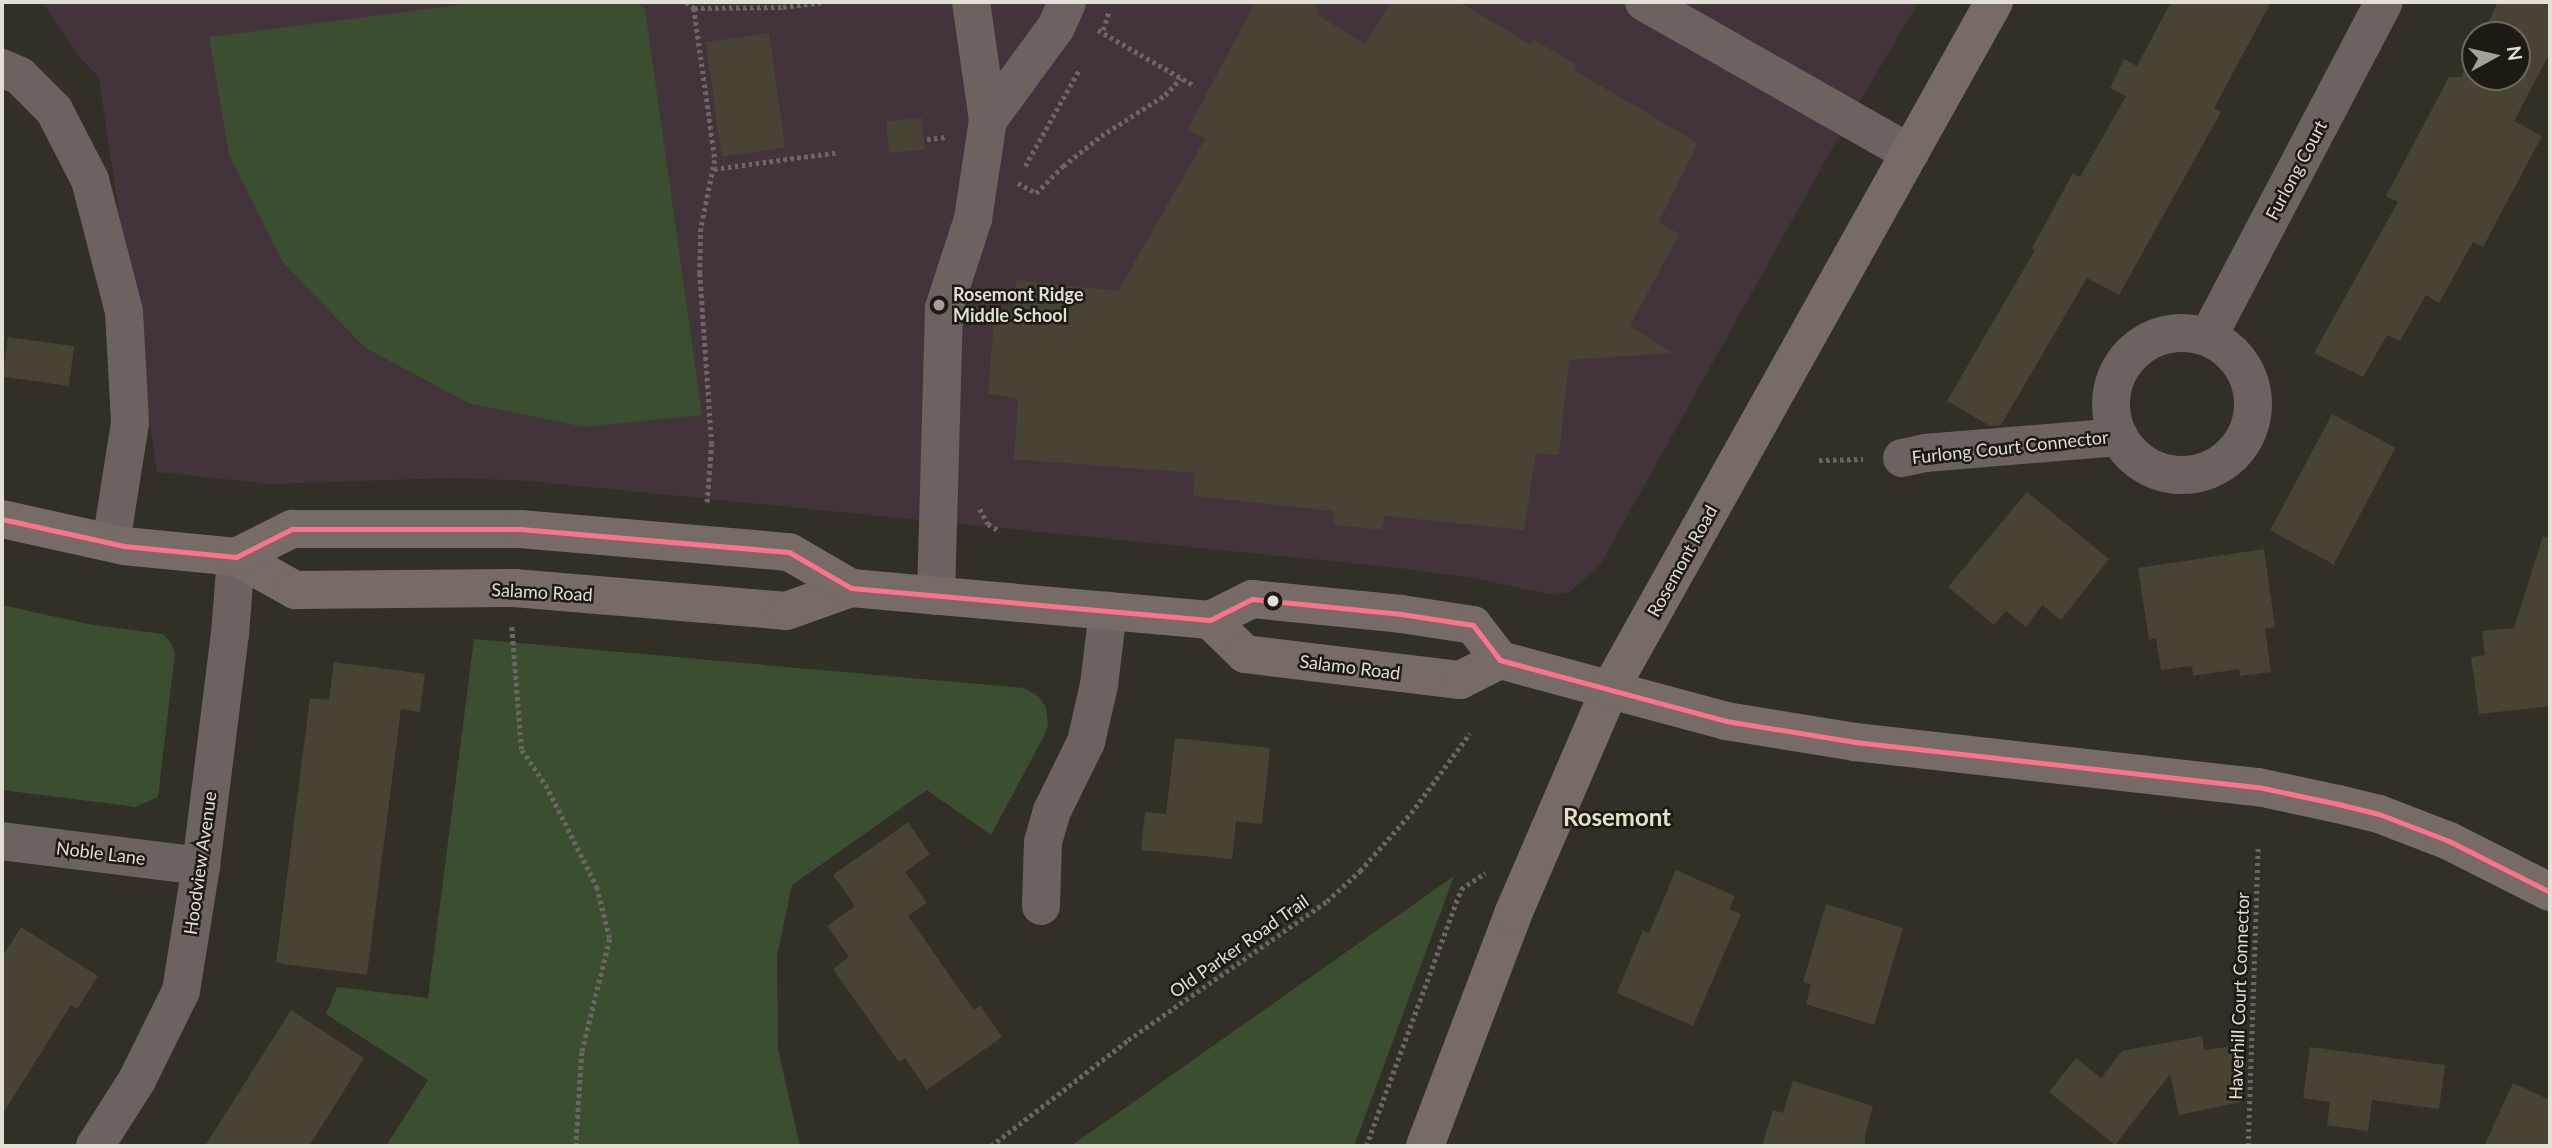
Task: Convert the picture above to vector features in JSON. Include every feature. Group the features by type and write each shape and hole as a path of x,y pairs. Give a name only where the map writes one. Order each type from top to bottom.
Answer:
{"main road":[{"name":"Rosemont Road","path":"1425,1146 1513,914 1610,689 1991,4"},
{"name":"Salamo Road","path":"2,519 111,543 236,557 295,590 514,588 786,611 851,588"},
{"name":"Salamo Road","path":"236,557 292,529 507,528 789,552 851,588 1209,620 1245,654 1460,680 1500,660"},
{"path":"1209,620 1252,599 1401,614 1473,625 1500,660 1726,721 1787,733 2119,769 2301,795 2379,814 2418,829 2550,892"}],"street":[{"path":"936,596 944,308 973,219 988,120 971,2"},
{"path":"1644,2 1910,153"},
{"name":"Furlong Court","path":"2208,337 2384,2"},
{"path":"988,120 1056,27 1080,15"},
{"path":"2,68 20,76 54,110 90,180 124,311 130,423 111,543"},
{"path":"2174,332 2208,337 2229,350 2247,376 2253,392 2252,419 2239,448 2225,463 2187,476 2157,471 2134,458 2119,437 2111,405 2116,375 2123,362 2153,338 2174,332"},
{"name":"Furlong Court Connector","path":"1902,458 1925,453 2119,437"},
{"name":"Hoodview Avenue","path":"94,1146 136,1080 181,991 201,866 230,634 236,557"},
{"path":"1041,906 1043,842 1052,811 1086,742 1099,685 1108,611"},
{"name":"Noble Lane","path":"2,841 201,866"}],"path":[{"path":"686,2 694,8 783,7 825,2"},
{"path":"1097,40 1109,19 1109,2"},
{"path":"694,8 714,169 701,228 700,273 712,443 707,506"},
{"path":"1080,15 1102,32 1195,86"},
{"path":"1013,193 1081,66"},
{"path":"1017,183 1036,192 1072,158 1101,136 1165,96 1181,78"},
{"path":"927,139 954,137"},
{"path":"714,169 839,152"},
{"path":"976,504 988,524 1000,531"},
{"path":"514,588 512,633 522,750 546,785 597,887 610,939 582,1052 576,1146"},
{"name":"Old Parker Road Trail","path":"991,1146 1128,1040 1327,901 1360,871 1411,813 1471,733"},
{"name":"Haverhill Court Connector","path":"2248,1146 2258,848"},
{"path":"1366,1146 1461,889"}],"shaded area":[{"name":"Rosemont Ridge Middle School","path":"42,2 1919,2 1838,138 1600,565 1570,592 1554,595 1472,578 1391,567 529,481 453,478 270,484 157,472 99,78 78,55"}],"green space":[{"path":"481,2 636,2 645,9 702,415 584,427 468,403 364,347 282,261 229,155 209,37"},
{"path":"2,605 88,624 163,634 171,643 175,653 158,797 136,807 2,790"},
{"path":"474,639 1024,688 1038,696 1046,707 1048,725 1044,736 991,835 927,790 792,885 777,956 778,1049 800,1146 386,1146 428,1080 326,1014 337,987 428,998"},
{"path":"1454,876 1354,1146 1071,1146"}],"building":[{"name":"Rosemont Ridge Middle School","path":"1255,2 1316,2 1318,15 1365,44 1391,2 1459,2 1531,45 1534,40 1576,64 1574,70 1698,143 1659,222 1679,234 1630,326 1673,353 1569,360 1559,455 1536,453 1524,530 1385,516 1382,530 1334,525 1333,511 1193,496 1195,473 1014,459 1018,399 988,394 995,309 1012,311 1016,280 1118,291 1205,139 1188,129"},
{"path":"2171,2 2271,2 2214,108 2221,112 2119,295 2087,278 2001,425 1990,426 1947,401 2035,250 2032,248 2073,173 2080,177 2126,96 2110,88 2124,59 2137,66"},
{"path":"2498,2 2550,2 2550,53 2531,89 2531,21 2489,21"},
{"path":"769,33 785,148 722,157 706,42"},
{"path":"2449,77 2461,77 2461,91 2530,91 2514,121 2542,136 2483,247 2473,242 2439,303 2426,295 2400,341 2387,335 2363,377 2314,353 2398,202 2386,196"},
{"path":"922,118 925,150 889,153 886,121"},
{"path":"8,337 74,346 69,386 2,377"},
{"path":"2332,414 2396,448 2334,564 2270,531"},
{"path":"2027,492 2109,559 2061,620 2042,605 2026,627 2006,611 1994,625 1948,587"},
{"path":"2543,536 2550,538 2550,706 2479,714 2471,657 2485,655 2482,631 2514,628"},
{"path":"2264,549 2275,627 2265,629 2271,672 2240,676 2239,669 2193,676 2192,666 2161,670 2156,638 2149,640 2138,568"},
{"path":"334,662 425,674 420,712 401,709 367,975 276,963 310,698 329,700"},
{"path":"1175,738 1270,748 1262,824 1236,821 1232,859 1141,850 1145,812 1166,814"},
{"path":"908,822 930,854 905,872 927,903 908,916 974,1010 980,1005 1002,1037 927,1090 905,1058 899,1062 833,969 849,957 827,926 855,906 833,875"},
{"path":"1676,870 1735,896 1729,909 1741,914 1693,1026 1617,993 1643,930 1649,933"},
{"path":"1826,904 1903,928 1874,1025 1806,1004 1811,985 1803,982"},
{"path":"21,927 98,976 77,1009 71,1005 2,1115 2,957"},
{"path":"291,1010 364,1058 332,1110 309,1146 205,1146"},
{"path":"2202,1036 2204,1050 2233,1046 2245,1101 2179,1115 2170,1074 2115,1145 2049,1092 2076,1058 2101,1078 2122,1051"},
{"path":"2310,1047 2445,1065 2439,1109 2372,1100 2368,1131 2327,1125 2330,1102 2303,1098"},
{"path":"1793,1081 1873,1106 1865,1135 1865,1146 1762,1146 1773,1110 1783,1113"},
{"path":"2513,1083 2550,1100 2550,1146 2484,1146"}],"transit line":[{"path":"2,519 124,546 236,557 292,529 520,529 789,552 851,588 1210,620 1252,599 1401,614 1473,625 1500,660 1726,721 1855,742 2258,787 2338,804 2379,814 2449,841 2550,892"}],"place":[{"name":"Rosemont Ridge Middle School","path":"939,305"}],"district":[{"name":"Rosemont","path":"1617,817"}]}
